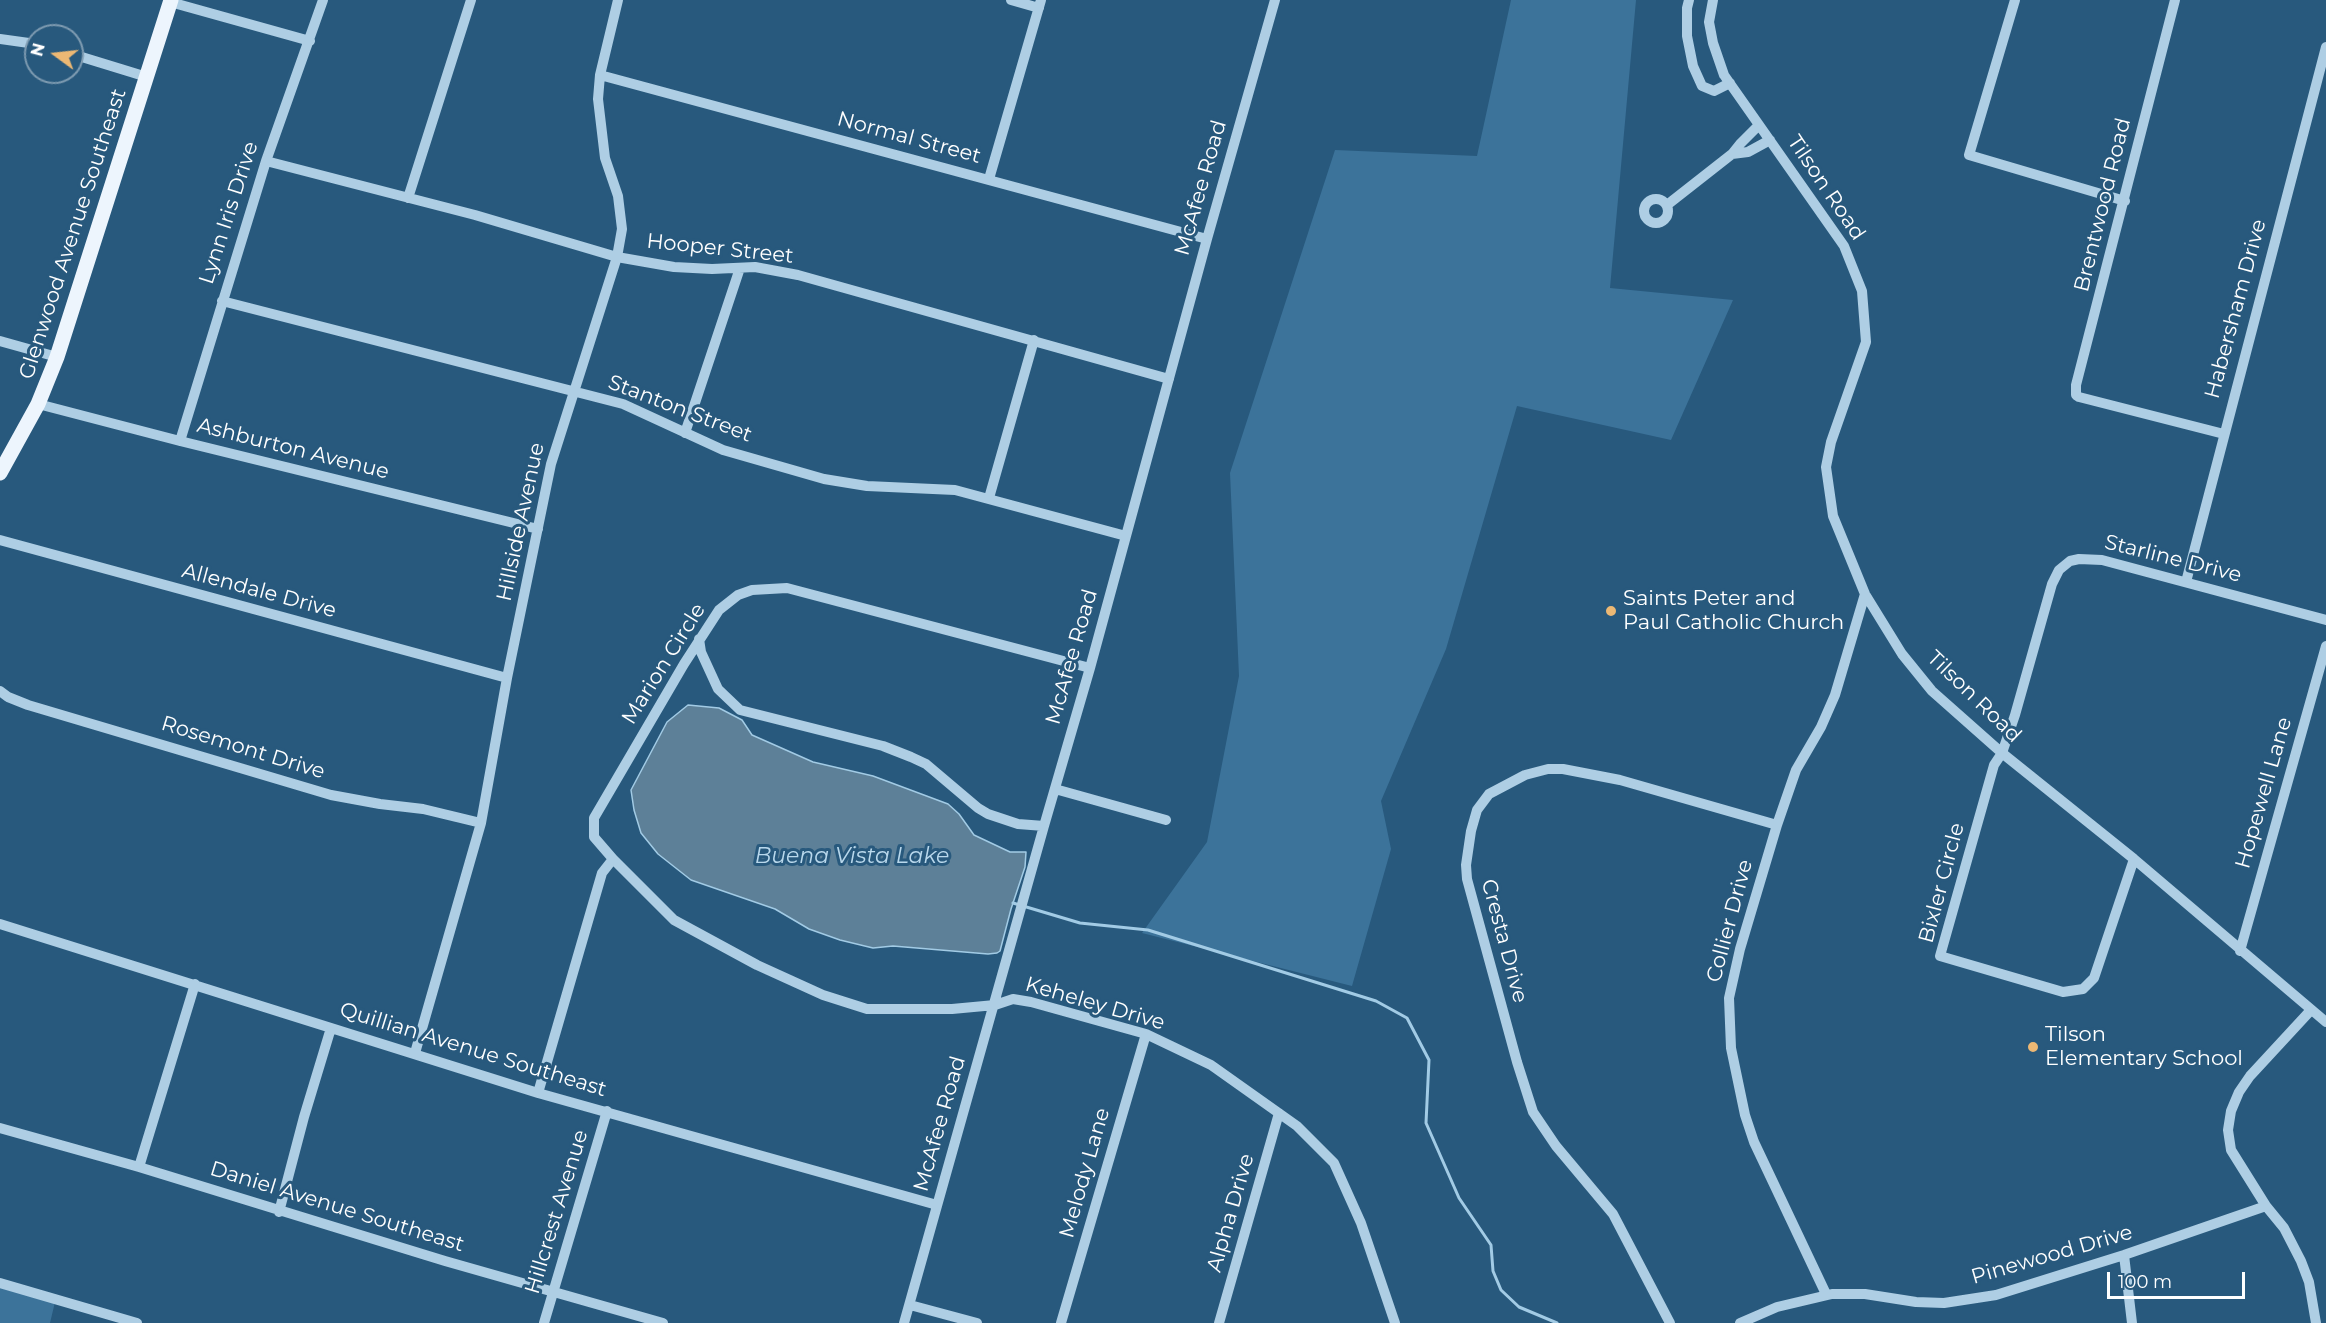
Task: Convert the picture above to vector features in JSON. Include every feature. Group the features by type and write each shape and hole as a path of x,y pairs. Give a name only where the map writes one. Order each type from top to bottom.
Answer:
{"main road":[{"name":"Glenwood Avenue Southeast","path":"0,473 38,404 57,357 170,1"}],"street":[{"name":"Lynn Iris Drive","path":"180,441 266,161 310,41 322,0"},
{"path":"408,198 471,0"},
{"name":"Hillside Avenue","path":"415,1053 481,824 507,678 551,464 617,257 622,229 618,196 605,158 600,122 600,75 618,0"},
{"path":"989,179 1040,4 1011,0"},
{"name":"McAfee Road","path":"904,1323 1090,668 1168,379 1275,0"},
{"path":"1689,0 1687,36 1693,66 1702,86 1714,91 1730,83"},
{"name":"Tilson Road","path":"1713,0 1709,22 1724,75 1844,246 1862,291 1866,342 1831,442 1826,468 1833,516 1865,594 1902,654 1932,691 2002,753 2134,859 2326,1022"},
{"path":"2015,0 1969,155 2125,201"},
{"name":"Brentwood Road","path":"2175,0 2076,390 2079,397 2224,434"},
{"path":"170,1 310,41"},
{"path":"0,39 24,42"},
{"name":"Habersham Drive","path":"2186,582 2326,47"},
{"path":"84,58 147,76"},
{"name":"Normal Street","path":"600,75 1207,239"},
{"path":"1667,205 1732,154 1760,125"},
{"path":"1732,154 1748,152 1770,140"},
{"name":"Hooper Street","path":"266,161 617,257 674,267 755,267 798,275 1168,379"},
{"path":"685,432 740,268"},
{"name":"Stanton Street","path":"222,301 623,404 723,450 824,479 867,486 955,490 1126,536"},
{"path":"989,498 1034,340"},
{"path":"0,341 57,357"},
{"name":"Ashburton Avenue","path":"38,404 538,529"},
{"name":"Allendale Drive","path":"0,540 507,678"},
{"name":"Starline Drive","path":"2002,753 2052,584 2064,565 2070,561 2088,558 2326,620"},
{"name":"Marion Circle","path":"995,1005 952,1009 867,1008 823,995 757,965 674,920 594,837 594,818 699,639 719,610 738,595 764,588 787,588 1090,668"},
{"name":"Collier Drive","path":"1826,1294 1754,1142 1745,1115 1729,1025 1729,998 1777,825 1796,770 1821,728 1835,695 1865,594"},
{"path":"699,639 701,652 717,689 741,710 892,750 926,764 988,814 1018,824 1044,826"},
{"name":"Hopewell Lane","path":"2241,951 2326,646"},
{"name":"Rosemont Drive","path":"0,691 28,705 331,795 423,809 481,824"},
{"name":"Bixler Circle","path":"2002,753 1994,765 1940,956 2063,992 2083,989 2094,978 2134,859"},
{"name":"Cresta Drive","path":"1670,1323 1613,1214 1556,1146 1533,1112 1467,879 1466,865 1471,831 1477,810 1490,794 1525,775 1548,769 1563,769 1620,780 1777,825"},
{"path":"1055,789 1166,819"},
{"path":"538,1093 602,873 613,859"},
{"name":"Quillian Avenue Southeast","path":"0,924 538,1093 937,1205"},
{"path":"139,1167 195,984"},
{"name":"Keheley Drive","path":"995,1005 1013,999 1031,1002 1146,1034 1211,1065 1280,1113 1334,1162 1361,1223 1395,1323"},
{"path":"2311,1010 2250,1076 2239,1092 2231,1111 2228,1130 2231,1150 2266,1206 2284,1228 2301,1261 2309,1282 2316,1323"},
{"path":"279,1212 304,1117 332,1028"},
{"name":"Melody Lane","path":"1061,1323 1146,1034"},
{"name":"Hillcrest Avenue","path":"544,1323 607,1111"},
{"name":"Alpha Drive","path":"1219,1323 1280,1113"},
{"name":"Daniel Avenue Southeast","path":"0,1128 139,1167 279,1212 663,1323"},
{"name":"Pinewood Drive","path":"1740,1323 1777,1307 1826,1294 1865,1294 1916,1302 1954,1302 1996,1295 2124,1256 2266,1206"},
{"path":"2124,1256 2132,1323"},
{"path":"0,1283 137,1323"},
{"path":"910,1305 977,1323"}],"shaded area":[{"path":"1511,0 1636,0 1610,288 1733,300 1671,440 1517,406 1446,649 1381,801 1391,849 1352,986 1142,933 1207,842 1239,676 1230,473 1335,150 1477,156"},
{"path":"0,1284 55,1302 50,1323 0,1323"}],"water":[{"name":"Buena Vista Lake","path":"688,705 719,708 742,720 752,735 813,762 873,776 948,804 959,814 974,835 1010,852 1026,852 1025,867 1000,951 988,954 893,946 873,948 840,940 809,929 775,909 691,880 658,854 641,833 631,790 667,722"}],"waterway":[{"path":"1013,903 1080,923 1148,930 1376,1001 1407,1018 1429,1060 1426,1123 1459,1198 1491,1245 1493,1271 1501,1290 1519,1307 1557,1323"}],"place":[{"name":"Saints Peter and Paul Catholic Church","path":"1611,611"},
{"name":"Tilson Elementary School","path":"2033,1047"}]}
